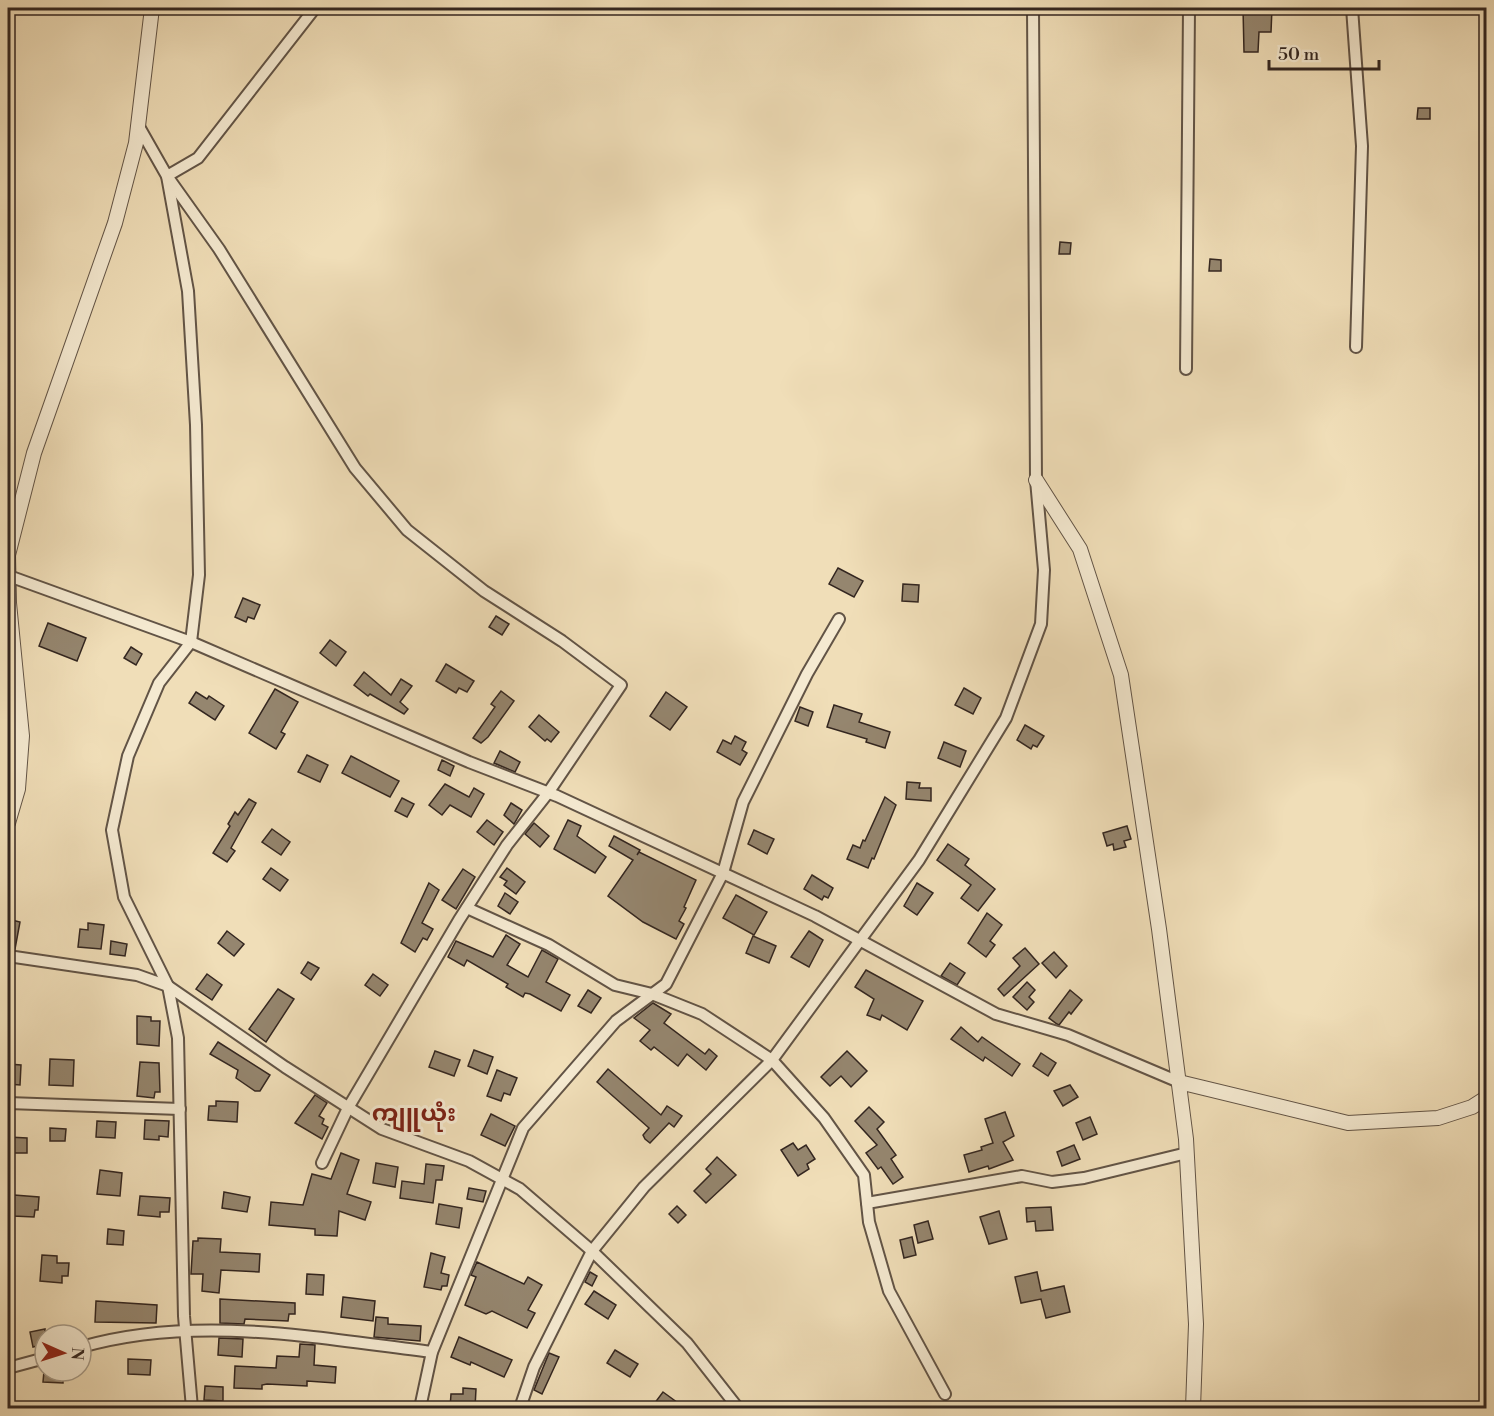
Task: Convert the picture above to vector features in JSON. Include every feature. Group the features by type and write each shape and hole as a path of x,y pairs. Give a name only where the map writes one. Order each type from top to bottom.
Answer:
{"street":[{"path":"8,823 18,789 22,736 8,555 34,453 115,223 136,144 152,8"},
{"path":"167,176 198,158 315,8"},
{"path":"520,1408 534,1367 592,1251 644,1187 772,1060 919,860 1006,718 1041,624 1044,570 1036,480 1034,8"},
{"path":"1186,369 1190,125 1189,8"},
{"path":"1352,8 1362,146 1356,347"},
{"path":"138,125 167,176 219,249 354,468 406,531 484,591 562,641 621,685 548,793 507,845 467,908 348,1108 322,1163"},
{"path":"167,176 188,291 196,425 199,575 190,642 159,683 132,746 112,830 124,897 168,986 178,1038 185,1331 192,1408"},
{"path":"1036,480 1080,549 1121,675 1159,929 1187,1153 1196,1324 1193,1408"},
{"path":"8,576 190,642 469,762 548,793 815,916 996,1014 1068,1035 1179,1082 1348,1123 1438,1118 1472,1107 1486,1098"},
{"path":"420,1408 432,1352 523,1128 616,1021 666,984 723,873 743,802 807,674 840,619"},
{"path":"467,908 549,945 615,985 652,994 702,1014 772,1060 824,1118 864,1175 869,1222 888,1291 945,1394"},
{"path":"8,956 137,975 168,986 382,1130 469,1161 520,1189 592,1251 687,1343 738,1408"},
{"path":"8,1103 180,1109"},
{"path":"867,1203 1022,1176 1052,1182 1084,1178 1187,1153"},
{"path":"93,1343 108,1339 185,1331 256,1331 432,1352"},
{"path":"8,1368 33,1361"}],"building":[{"path":"1243,8 1272,8 1271,32 1259,32 1258,52 1244,52"},
{"path":"1418,108 1430,108 1430,119 1417,119"},
{"path":"1060,242 1071,243 1070,254 1059,254"},
{"path":"1210,259 1221,260 1221,271 1209,271"},
{"path":"838,568 863,581 854,597 829,584"},
{"path":"903,584 919,585 918,602 902,601"},
{"path":"243,598 260,605 254,619 248,617 246,622 235,617"},
{"path":"496,616 509,624 502,635 489,627"},
{"path":"48,623 86,638 77,661 39,646"},
{"path":"330,640 346,652 336,666 320,653"},
{"path":"131,647 142,654 136,665 124,658"},
{"path":"446,664 474,681 467,692 459,688 456,693 436,681"},
{"path":"364,672 391,695 401,679 412,686 400,702 408,709 404,714 370,694 368,696 354,685"},
{"path":"964,688 981,698 973,714 955,705"},
{"path":"275,689 298,702 281,732 285,734 276,749 249,733"},
{"path":"501,691 514,701 481,743 473,738 495,707 491,704"},
{"path":"196,692 207,699 209,696 224,706 215,720 189,703"},
{"path":"666,692 687,707 670,730 650,716"},
{"path":"834,705 862,714 859,722 890,732 885,748 866,742 867,739 827,727"},
{"path":"800,707 813,712 808,726 795,721"},
{"path":"539,715 559,732 551,742 547,739 545,741 529,727"},
{"path":"1025,725 1044,736 1037,747 1033,745 1031,749 1017,740"},
{"path":"735,736 746,742 742,750 747,753 740,765 717,752 723,740 731,744"},
{"path":"944,742 966,751 960,767 938,758"},
{"path":"500,751 520,762 515,772 494,763"},
{"path":"307,755 328,765 320,782 298,772"},
{"path":"351,756 399,781 390,797 342,773"},
{"path":"442,760 454,766 450,776 438,770"},
{"path":"907,782 920,783 919,788 931,788 931,801 906,799"},
{"path":"445,784 469,797 474,788 484,794 471,817 450,805 442,815 429,805"},
{"path":"885,797 896,805 874,859 872,858 868,868 847,859 853,845 860,848 863,840 865,841"},
{"path":"402,798 414,804 407,817 395,811"},
{"path":"249,799 256,803 231,848 235,851 227,862 213,853 230,826 228,824 235,812 238,815"},
{"path":"511,803 522,810 514,824 504,815"},
{"path":"487,820 503,832 494,845 477,832"},
{"path":"568,820 581,826 577,836 606,857 595,873 554,849"},
{"path":"534,823 549,836 540,847 525,834"},
{"path":"1127,826 1131,839 1124,841 1126,847 1114,850 1113,844 1107,846 1103,833"},
{"path":"272,829 290,842 281,855 262,842"},
{"path":"754,830 774,839 767,854 748,844"},
{"path":"614,836 640,850 637,855 639,852 696,880 679,921 684,924 676,939 643,922 608,896 633,860 609,846"},
{"path":"948,844 969,859 965,865 995,889 978,911 961,898 971,885 937,860"},
{"path":"271,868 288,880 280,891 263,879"},
{"path":"507,868 525,882 516,894 504,885 507,881 500,877"},
{"path":"463,869 475,877 456,909 442,900"},
{"path":"812,875 833,888 828,898 824,896 822,900 804,889"},
{"path":"429,883 439,890 422,923 433,929 427,940 423,938 415,952 401,943"},
{"path":"917,883 933,893 917,915 904,906"},
{"path":"505,893 518,902 510,914 498,906"},
{"path":"736,895 767,912 754,935 723,918"},
{"path":"987,913 1002,925 990,941 995,945 986,957 968,943"},
{"path":"8,919 20,922 15,949 8,949"},
{"path":"88,923 104,925 101,949 78,947 80,929 88,930"},
{"path":"227,931 244,944 234,956 218,943"},
{"path":"809,931 823,940 809,967 791,957"},
{"path":"506,935 520,944 507,965 528,977 542,950 558,959 546,982 570,995 561,1011 530,994 525,993 523,997 506,987 508,984 467,960 464,966 448,957 456,941 493,957"},
{"path":"753,936 776,946 769,963 746,953"},
{"path":"111,941 127,944 125,956 110,954"},
{"path":"1025,948 1039,964 1004,996 998,989 1020,966 1013,958"},
{"path":"1054,952 1067,966 1056,978 1042,963"},
{"path":"308,962 319,968 311,980 301,973"},
{"path":"950,963 965,973 957,985 941,976"},
{"path":"866,970 923,1001 907,1030 882,1015 880,1020 867,1015 874,999 855,987"},
{"path":"207,974 222,985 212,1000 196,989"},
{"path":"373,974 388,985 380,996 365,985"},
{"path":"1027,982 1035,990 1029,997 1034,1002 1027,1010 1013,997"},
{"path":"278,989 294,999 266,1042 249,1029"},
{"path":"588,990 601,998 591,1013 578,1006"},
{"path":"1070,990 1082,1000 1059,1025 1049,1018"},
{"path":"653,1003 671,1014 664,1023 705,1054 709,1049 717,1056 706,1070 687,1054 678,1066 654,1047 651,1050 640,1041 650,1030 634,1018"},
{"path":"137,1016 151,1017 151,1021 160,1021 159,1046 137,1044"},
{"path":"961,1027 978,1042 982,1037 1020,1064 1012,1076 985,1057 983,1061 951,1039"},
{"path":"218,1042 270,1075 260,1091 255,1091 236,1078 238,1070 210,1054"},
{"path":"474,1050 493,1057 487,1074 468,1066"},
{"path":"435,1051 460,1060 454,1076 429,1067"},
{"path":"847,1051 867,1071 851,1087 841,1076 830,1086 821,1077"},
{"path":"1041,1053 1056,1063 1048,1076 1033,1066"},
{"path":"50,1059 74,1060 73,1086 49,1085"},
{"path":"140,1062 159,1063 160,1092 155,1092 154,1098 137,1096"},
{"path":"8,1064 21,1065 20,1085 8,1084"},
{"path":"608,1069 661,1115 667,1106 682,1116 674,1127 669,1123 650,1143 645,1139 643,1135 649,1128 597,1082"},
{"path":"497,1070 517,1078 510,1095 504,1093 501,1101 487,1096"},
{"path":"1070,1085 1078,1097 1063,1106 1054,1091"},
{"path":"315,1095 327,1103 319,1116 324,1119 322,1124 328,1127 322,1139 295,1123"},
{"path":"216,1101 238,1102 237,1122 208,1120 209,1106 216,1106"},
{"path":"869,1107 884,1122 877,1129 896,1155 891,1159 903,1177 893,1184 881,1167 878,1169 866,1153 877,1145 855,1121"},
{"path":"1005,1112 1014,1136 1003,1142 1013,1160 989,1169 988,1166 969,1172 964,1155 982,1150 981,1147 993,1143 985,1119"},
{"path":"491,1114 515,1126 505,1146 481,1135"},
{"path":"1090,1117 1097,1134 1083,1140 1076,1123"},
{"path":"145,1120 169,1121 168,1137 159,1136 159,1140 144,1139"},
{"path":"97,1121 116,1122 115,1138 96,1137"},
{"path":"50,1128 66,1129 65,1141 50,1141"},
{"path":"8,1137 27,1138 27,1153 8,1153"},
{"path":"793,1143 798,1150 806,1145 815,1159 807,1164 809,1169 798,1176 781,1150"},
{"path":"1074,1145 1080,1159 1062,1166 1057,1152"},
{"path":"341,1153 359,1160 347,1194 371,1202 365,1220 339,1211 337,1236 315,1235 315,1229 269,1225 271,1202 303,1205 312,1174 331,1179"},
{"path":"717,1157 736,1175 706,1203 694,1191 711,1174 706,1169"},
{"path":"376,1163 398,1167 395,1187 373,1183"},
{"path":"426,1164 444,1166 442,1180 436,1180 433,1203 400,1198 402,1181 424,1184"},
{"path":"100,1170 122,1173 120,1196 97,1194"},
{"path":"469,1188 486,1191 483,1202 467,1199"},
{"path":"224,1192 250,1197 247,1212 222,1208"},
{"path":"14,1195 39,1197 38,1210 35,1210 34,1217 13,1216"},
{"path":"140,1196 170,1198 169,1212 160,1212 160,1217 138,1215"},
{"path":"439,1204 462,1208 459,1228 436,1224"},
{"path":"677,1206 686,1215 678,1223 669,1214"},
{"path":"1051,1207 1053,1230 1036,1231 1035,1221 1027,1222 1026,1208"},
{"path":"999,1211 1007,1239 989,1244 980,1217"},
{"path":"928,1221 933,1239 918,1243 914,1225"},
{"path":"108,1229 124,1231 123,1245 107,1244"},
{"path":"912,1237 916,1255 904,1258 900,1240"},
{"path":"198,1238 221,1239 220,1252 260,1254 259,1272 221,1270 219,1293 202,1291 203,1274 191,1274 193,1241 198,1241"},
{"path":"431,1253 445,1257 441,1273 449,1275 447,1286 442,1286 441,1290 424,1287"},
{"path":"42,1255 57,1256 57,1263 69,1263 68,1276 62,1276 62,1283 40,1281"},
{"path":"477,1262 524,1284 528,1277 542,1285 528,1310 535,1313 527,1328 492,1311 486,1314 465,1305 476,1277 471,1275"},
{"path":"590,1272 597,1276 592,1286 585,1282"},
{"path":"1037,1272 1041,1291 1064,1286 1070,1312 1046,1318 1041,1299 1021,1303 1015,1277"},
{"path":"307,1274 324,1275 323,1295 306,1294"},
{"path":"594,1291 616,1305 608,1319 585,1304"},
{"path":"343,1297 375,1301 373,1321 341,1317"},
{"path":"220,1299 295,1303 295,1314 289,1314 288,1321 245,1319 244,1324 220,1323"},
{"path":"96,1301 157,1305 156,1323 95,1322"},
{"path":"376,1317 388,1318 388,1324 421,1326 420,1341 374,1337"},
{"path":"33,1331 33,1347 30,1332"},
{"path":"459,1337 512,1360 504,1377 471,1362 470,1365 451,1357"},
{"path":"219,1338 243,1339 242,1357 218,1355"},
{"path":"300,1344 315,1345 314,1365 336,1367 335,1383 307,1381 307,1386 267,1384 262,1385 262,1389 234,1388 235,1366 276,1368 277,1356 299,1357"},
{"path":"615,1350 638,1364 630,1377 607,1363"},
{"path":"549,1353 559,1357 542,1394 534,1390"},
{"path":"128,1359 151,1360 150,1375 128,1374"},
{"path":"205,1386 223,1387 223,1401 204,1400"},
{"path":"463,1388 476,1389 475,1408 450,1408 451,1394 463,1394"},
{"path":"663,1392 685,1408 651,1408"}],"district":[{"name":"ကျူယုံး","path":"414,1113"}]}
